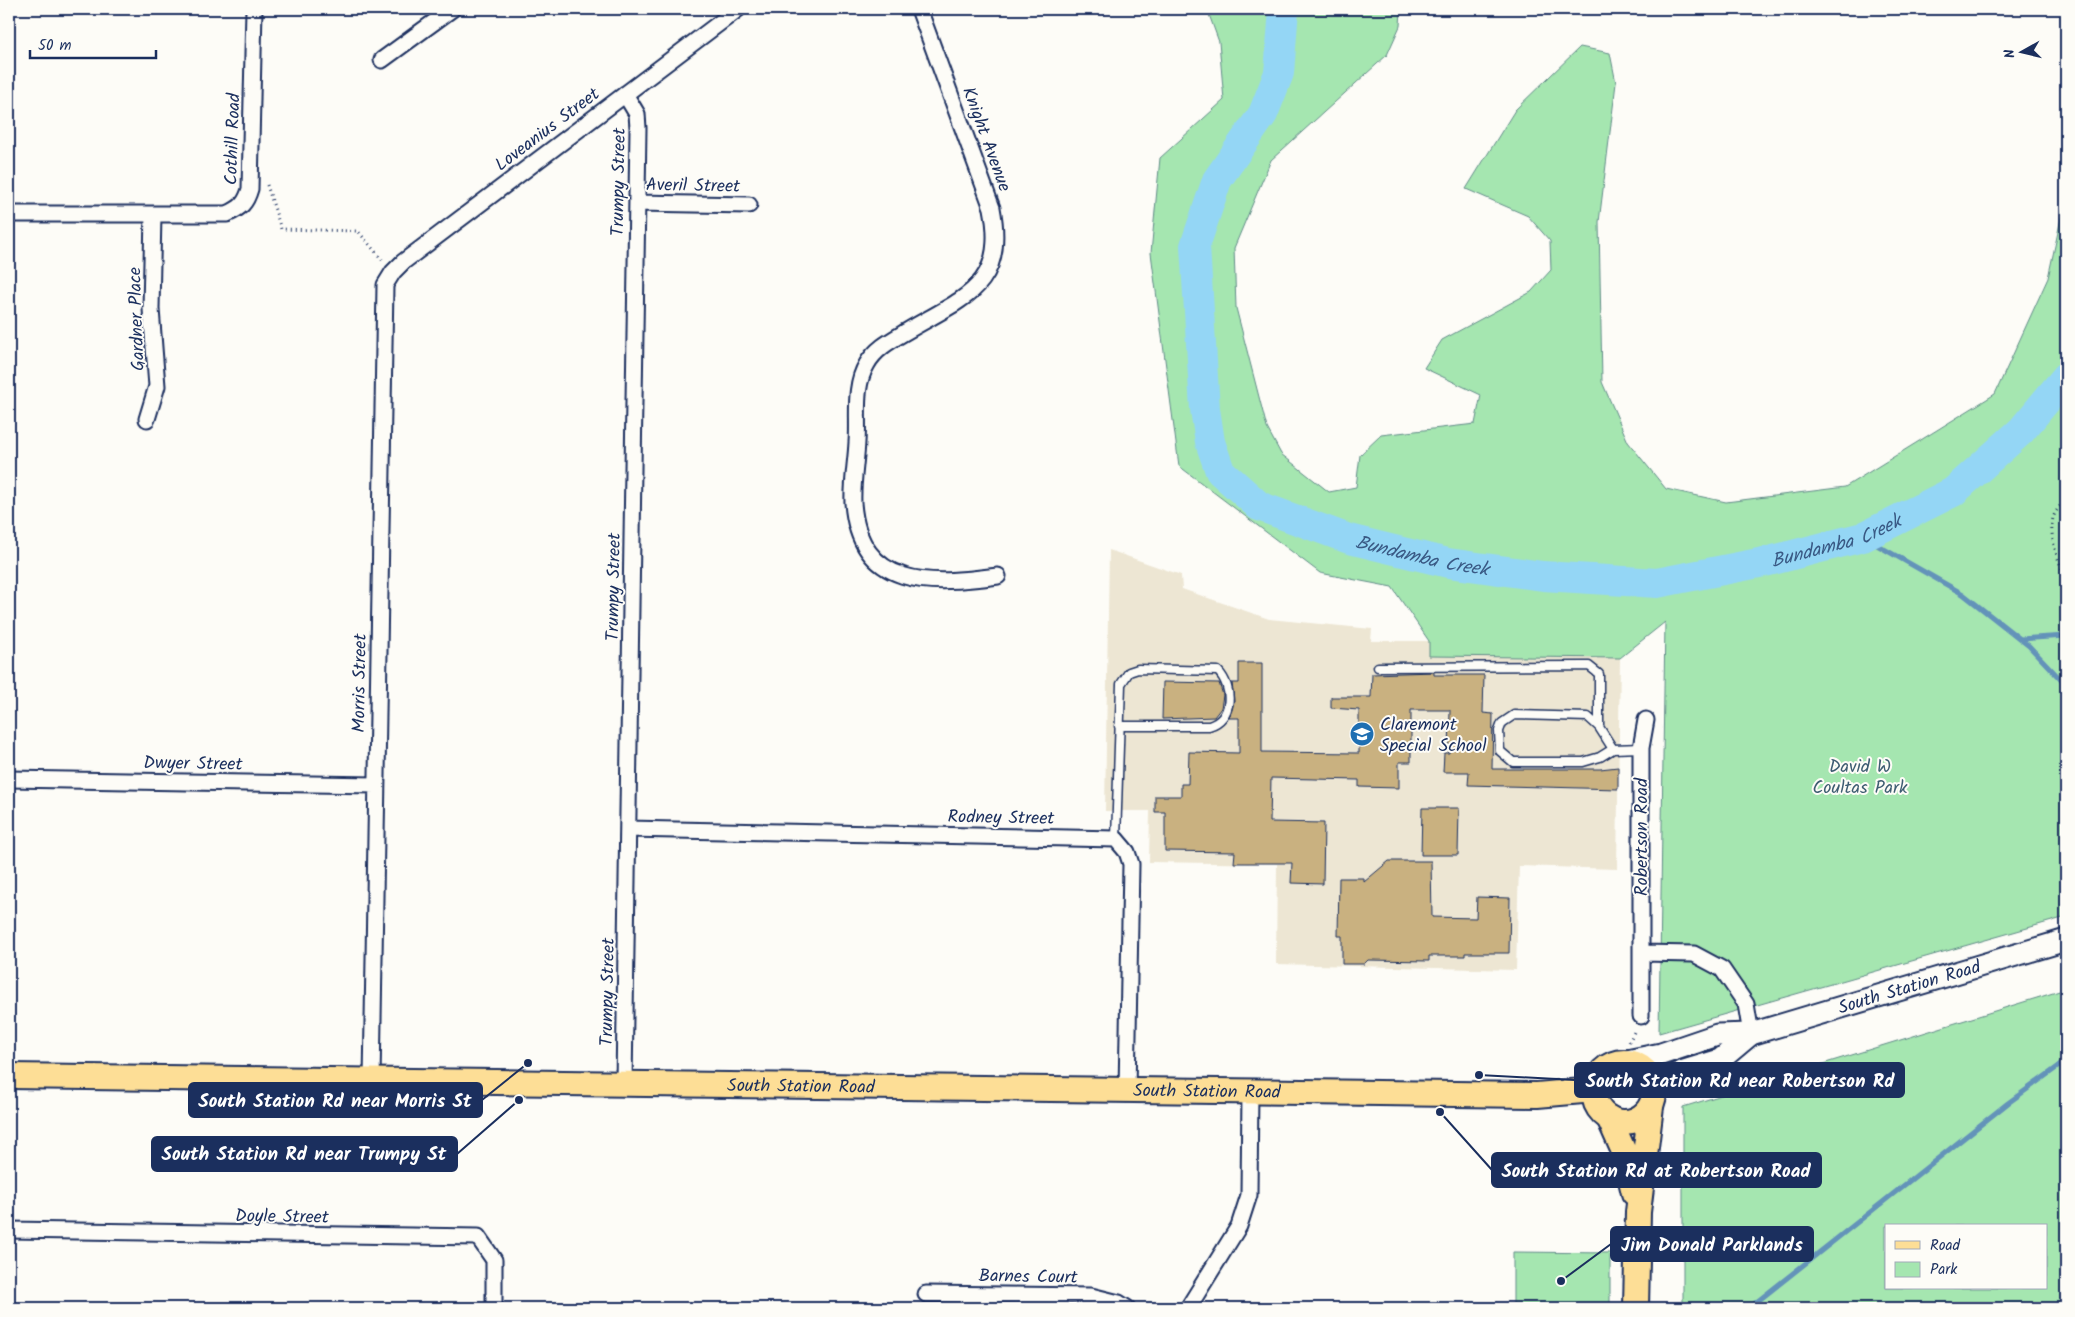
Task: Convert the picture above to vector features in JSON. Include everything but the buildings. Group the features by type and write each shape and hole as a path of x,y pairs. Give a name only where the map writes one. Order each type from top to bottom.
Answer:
{"main road":[{"name":"South Station Road","path":"9,1076 1537,1095 1594,1090 1603,1070 1611,1064 1661,1054 1717,1035 1751,1034 2066,940"},
{"name":"South Station Road","path":"1609,1118 1618,1121 1637,1119 1652,1096 1684,1071 1720,1060 1751,1034"},
{"path":"1622,1062 1642,1067 1652,1096 1638,1212 1636,1308"},
{"path":"1594,1090 1596,1101 1601,1111 1609,1118 1625,1154 1638,1212"}],"street":[{"name":"Cothill Road","path":"152,215 227,214 241,208 247,201 251,170 254,9"},
{"path":"382,60 452,9"},
{"name":"Loveanius Street","path":"389,278 625,94 738,9"},
{"name":"Knight Avenue","path":"920,9 992,208 996,232 996,250 981,283 967,296 890,341 876,352 866,366 858,386 853,503 857,527 866,548 883,566 897,576 919,580 957,582 998,576"},
{"name":"Trumpy Street","path":"624,1084 637,114 625,94"},
{"name":"Averil Street","path":"636,203 749,205"},
{"path":"9,214 152,215"},
{"name":"Gardner Place","path":"147,419 157,386 151,309 152,215"},
{"name":"Morris Street","path":"372,1081 376,785 389,278"},
{"name":"Robertson Road","path":"1641,1016 1641,748 1646,720"},
{"name":"Dwyer Street","path":"9,779 376,785"},
{"name":"Rodney Street","path":"628,829 1116,839"},
{"path":"1116,839 1128,852 1131,864 1127,1091"},
{"path":"1641,953 1694,954 1722,969 1746,1004 1751,1034"},
{"path":"1188,1308 1239,1226 1249,1195 1250,1091"},
{"name":"Doyle Street","path":"9,1230 478,1237 494,1260 494,1308"},
{"name":"Barnes Court","path":"926,1294 1091,1296 1119,1303 1127,1308"}],"lane":[{"path":"1378,667 1589,666 1599,674 1599,727"},
{"path":"1116,839 1119,726 1121,684 1129,672 1138,668 1218,671 1225,678 1228,687 1228,711 1218,723 1209,726 1119,726"},
{"path":"1613,749 1599,727 1588,717 1514,715 1502,723 1499,745 1505,758 1513,762 1582,762 1600,757 1613,749 1641,748"}],"path":[{"path":"266,177 281,229 358,231 389,278"},
{"path":"2066,498 2053,517 2052,538 2066,581"}],"shaded area":[{"name":"Claremont Special School","path":"1109,550 1181,575 1182,589 1269,619 1372,629 1371,641 1429,641 1429,656 1620,658 1617,869 1519,866 1516,970 1276,964 1277,864 1149,862 1150,811 1105,811"}],"green space":[{"name":"David W Coultas Park","path":"1207,9 1401,9 1400,26 1387,55 1271,160 1234,248 1236,308 1267,428 1281,454 1329,492 1356,487 1360,455 1381,435 1475,424 1481,395 1424,368 1442,340 1531,292 1551,270 1550,241 1528,216 1466,189 1515,110 1580,47 1610,53 1616,83 1599,222 1602,382 1628,442 1666,489 1726,502 1845,487 1995,394 2048,278 2066,195 2066,917 1659,1033 1665,622 1620,658 1429,656 1429,641 1392,587 1320,573 1179,466 1151,253 1160,158 1224,100 1219,42"},
{"path":"2066,989 2066,1308 1683,1308 1683,1107"},
{"path":"1513,1252 1610,1253 1610,1308 1513,1308"}],"waterway":[{"name":"Bundamba Creek","path":"1284,9 1279,73 1263,114 1217,180 1195,246 1205,409 1210,442 1220,471 1259,506 1349,539 1448,563 1543,576 1657,583 1769,561 1863,537 1953,492 2021,431 2066,377"},
{"path":"1863,537 1963,594 2029,646 2066,685"},
{"path":"2020,639 2066,636"},
{"path":"1749,1308 2008,1103 2066,1061"}],"place":[{"name":"Claremont Special School","path":"1362,734"},
{"name":"South Station Rd near Morris St","path":"528,1063"},
{"name":"South Station Rd near Robertson Rd","path":"1479,1075"},
{"name":"South Station Rd near Trumpy St","path":"519,1100"},
{"name":"South Station Rd at Robertson Road","path":"1440,1112"},
{"name":"Jim Donald Parklands","path":"1561,1281"}]}
